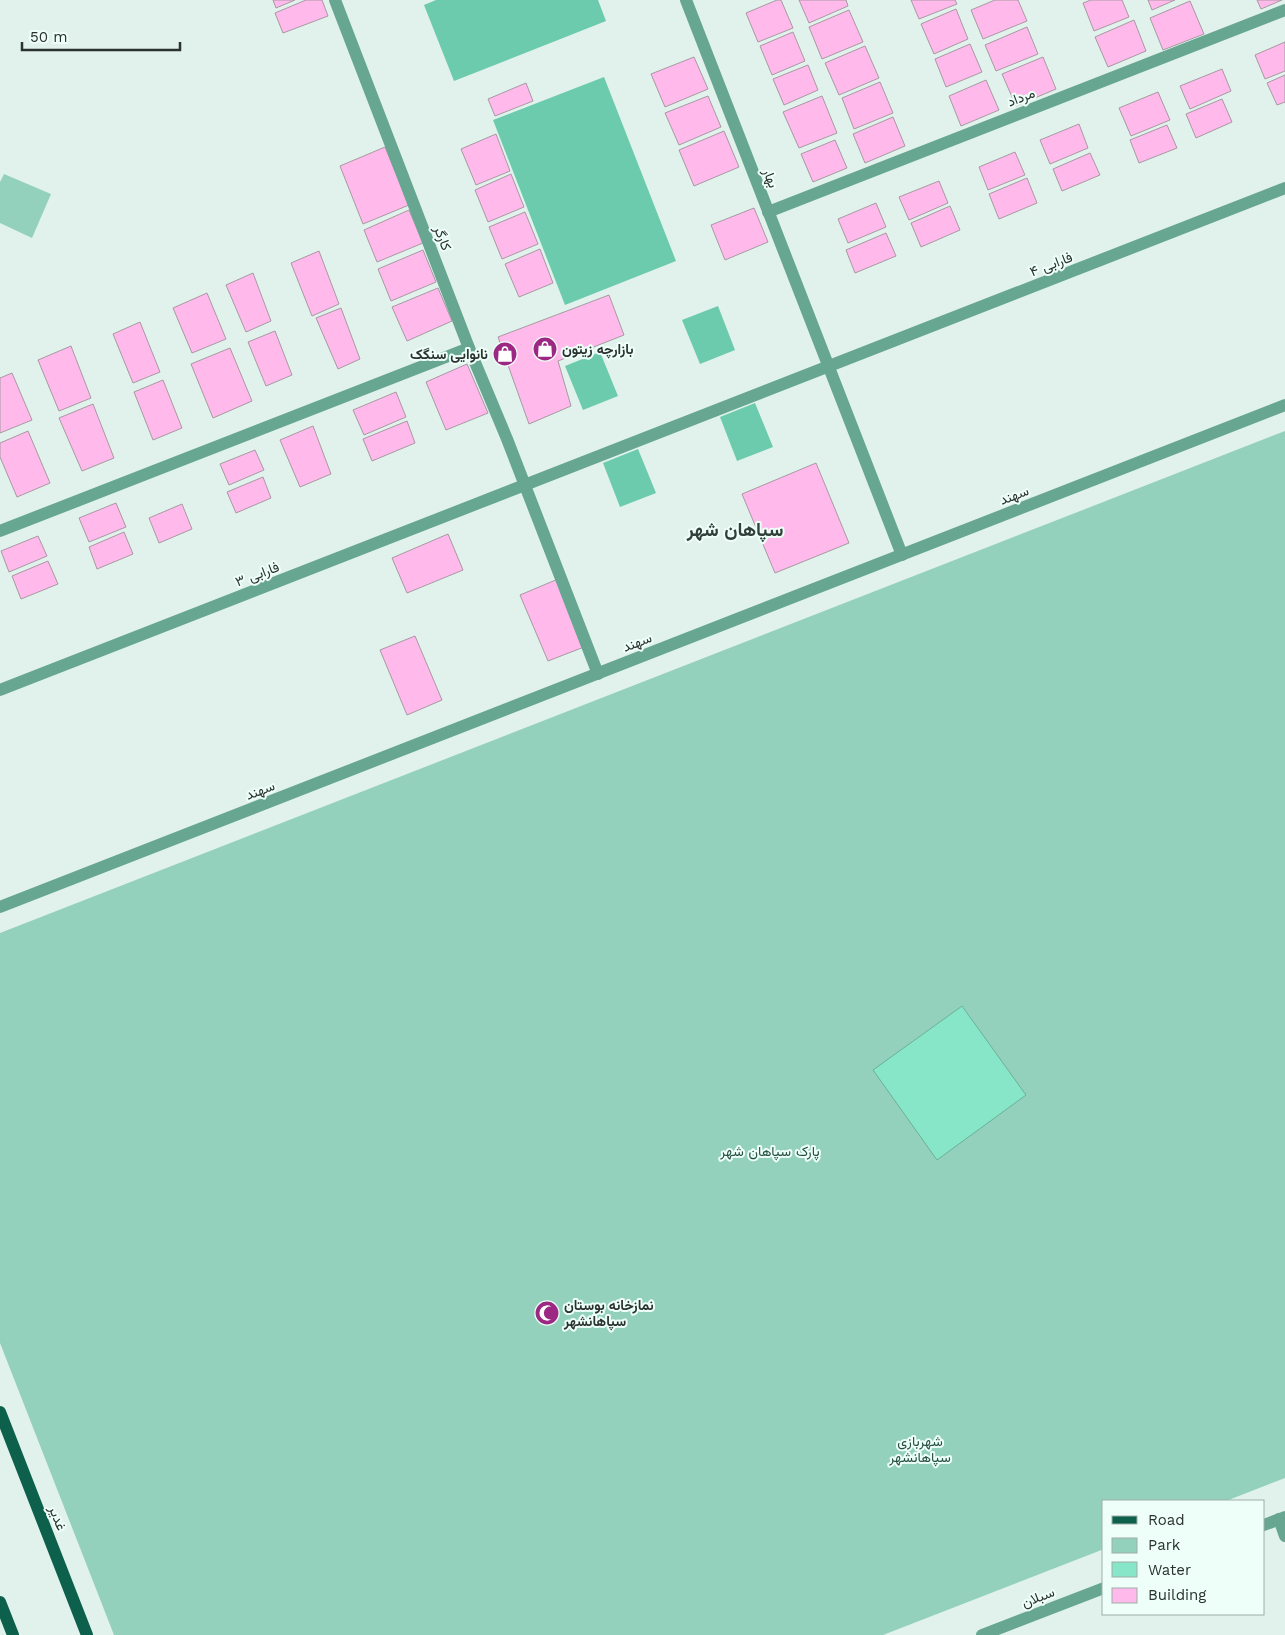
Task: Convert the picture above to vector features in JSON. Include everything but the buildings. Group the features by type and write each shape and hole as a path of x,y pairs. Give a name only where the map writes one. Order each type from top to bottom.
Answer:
{"main road":[{"name":"غدیر","path":"0,1412 87,1635"},
{"path":"0,1602 13,1635"}],"street":[{"name":"کارگر","path":"335,0 469,348 598,674"},
{"name":"بهار","path":"686,0 902,555"},
{"name":"مرداد","path":"768,212 1285,10"},
{"name":"فارابی ۴","path":"524,486 1285,188"},
{"path":"0,531 469,348"},
{"name":"سهند","path":"0,908 1285,405"},
{"name":"فارابی ۳","path":"0,690 524,486"},
{"path":"1265,1525 1282,1518 1285,1536"},
{"name":"سبلان","path":"982,1635 1102,1589"}],"green space":[{"path":"4,174 51,194 32,238 0,223 0,182"},
{"name":"پارک سپاهان شهر","path":"1285,431 1285,1478 1229,1500 1102,1500 1102,1550 883,1635 114,1635 0,1343 0,933"}],"shaded area":[{"path":"436,0 598,0 606,21 454,81 424,5"},
{"path":"604,77 676,261 565,305 493,120"},
{"path":"718,306 735,350 700,364 682,320"},
{"path":"600,352 618,396 583,410 565,366"},
{"path":"755,403 773,447 737,461 720,417"},
{"path":"638,449 656,493 620,507 603,463"}],"water":[{"path":"962,1006 1026,1095 937,1160 873,1070"}],"place":[{"name":"بازارچه زیتون","path":"545,349"},
{"name":"نانوایی سنگک","path":"505,354"},
{"name":"نمازخانه بوستان سپاهانشهر","path":"547,1313"}],"district":[{"name":"سپاهان شهر","path":"735,529"}],"park label":[{"name":"شهربازی سپاهانشهر","path":"920,1449"}]}
